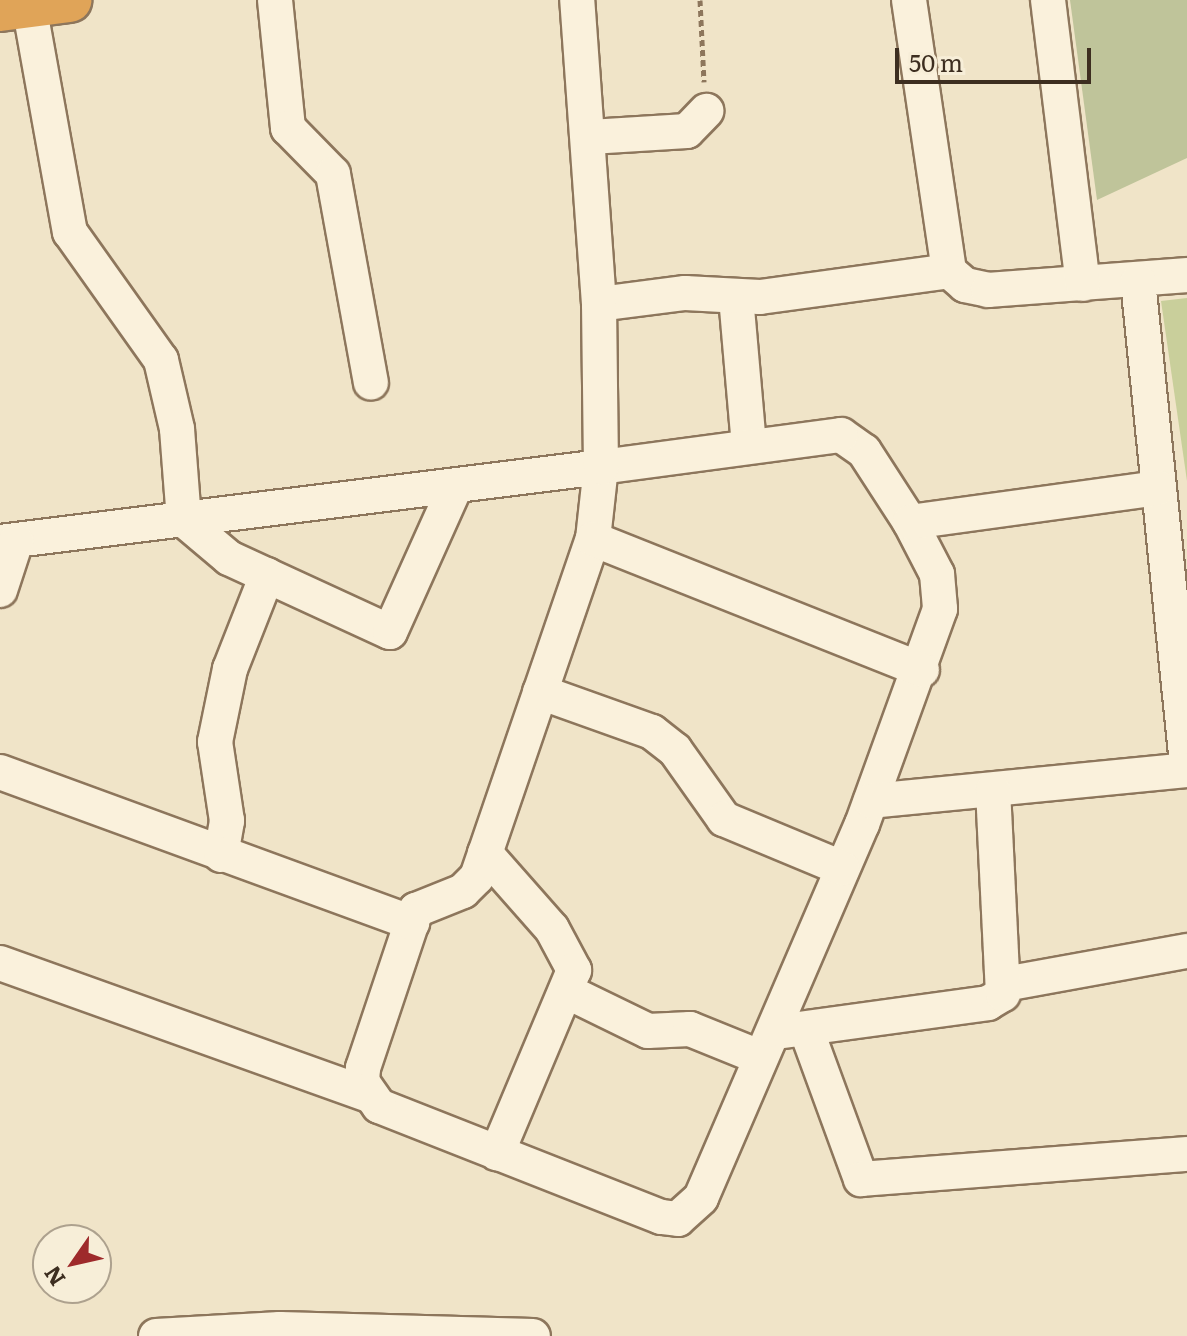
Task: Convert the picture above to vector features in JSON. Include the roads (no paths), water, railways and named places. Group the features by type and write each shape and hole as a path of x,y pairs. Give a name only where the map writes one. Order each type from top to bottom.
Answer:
{"street":[{"path":"275,0 288,128 333,174 371,383"},
{"path":"368,1095 363,1068 412,923 423,903 471,886 593,539 601,467 599,304 590,137 577,0"},
{"path":"909,0 949,271"},
{"path":"1048,0 1083,284"},
{"path":"33,5 70,232 161,360 177,429 184,520 229,558 390,632 456,485"},
{"path":"590,137 687,131 706,111"},
{"path":"599,304 685,293 736,297 949,271 974,289 1138,281 1187,275"},
{"path":"1138,281 1187,763"},
{"path":"736,297 749,445"},
{"path":"0,590 8,542 841,435 853,440 910,522 941,592 922,670 871,801 701,1198 678,1219 379,1106 368,1095 0,963"},
{"path":"910,522 1159,488"},
{"path":"593,539 922,670"},
{"path":"221,855 227,821 215,742 230,669 267,575"},
{"path":"540,692 652,732 675,750 724,819 842,868"},
{"path":"871,801 1187,770"},
{"path":"0,772 412,923"},
{"path":"993,790 1005,984"},
{"path":"485,853 552,929 574,970 497,1153"},
{"path":"566,991 648,1031 690,1029 764,1045 806,1029 988,1003 1005,984 1187,951"},
{"path":"806,1029 861,1179 1187,1154"},
{"path":"156,1336 280,1329 533,1336"}]}
